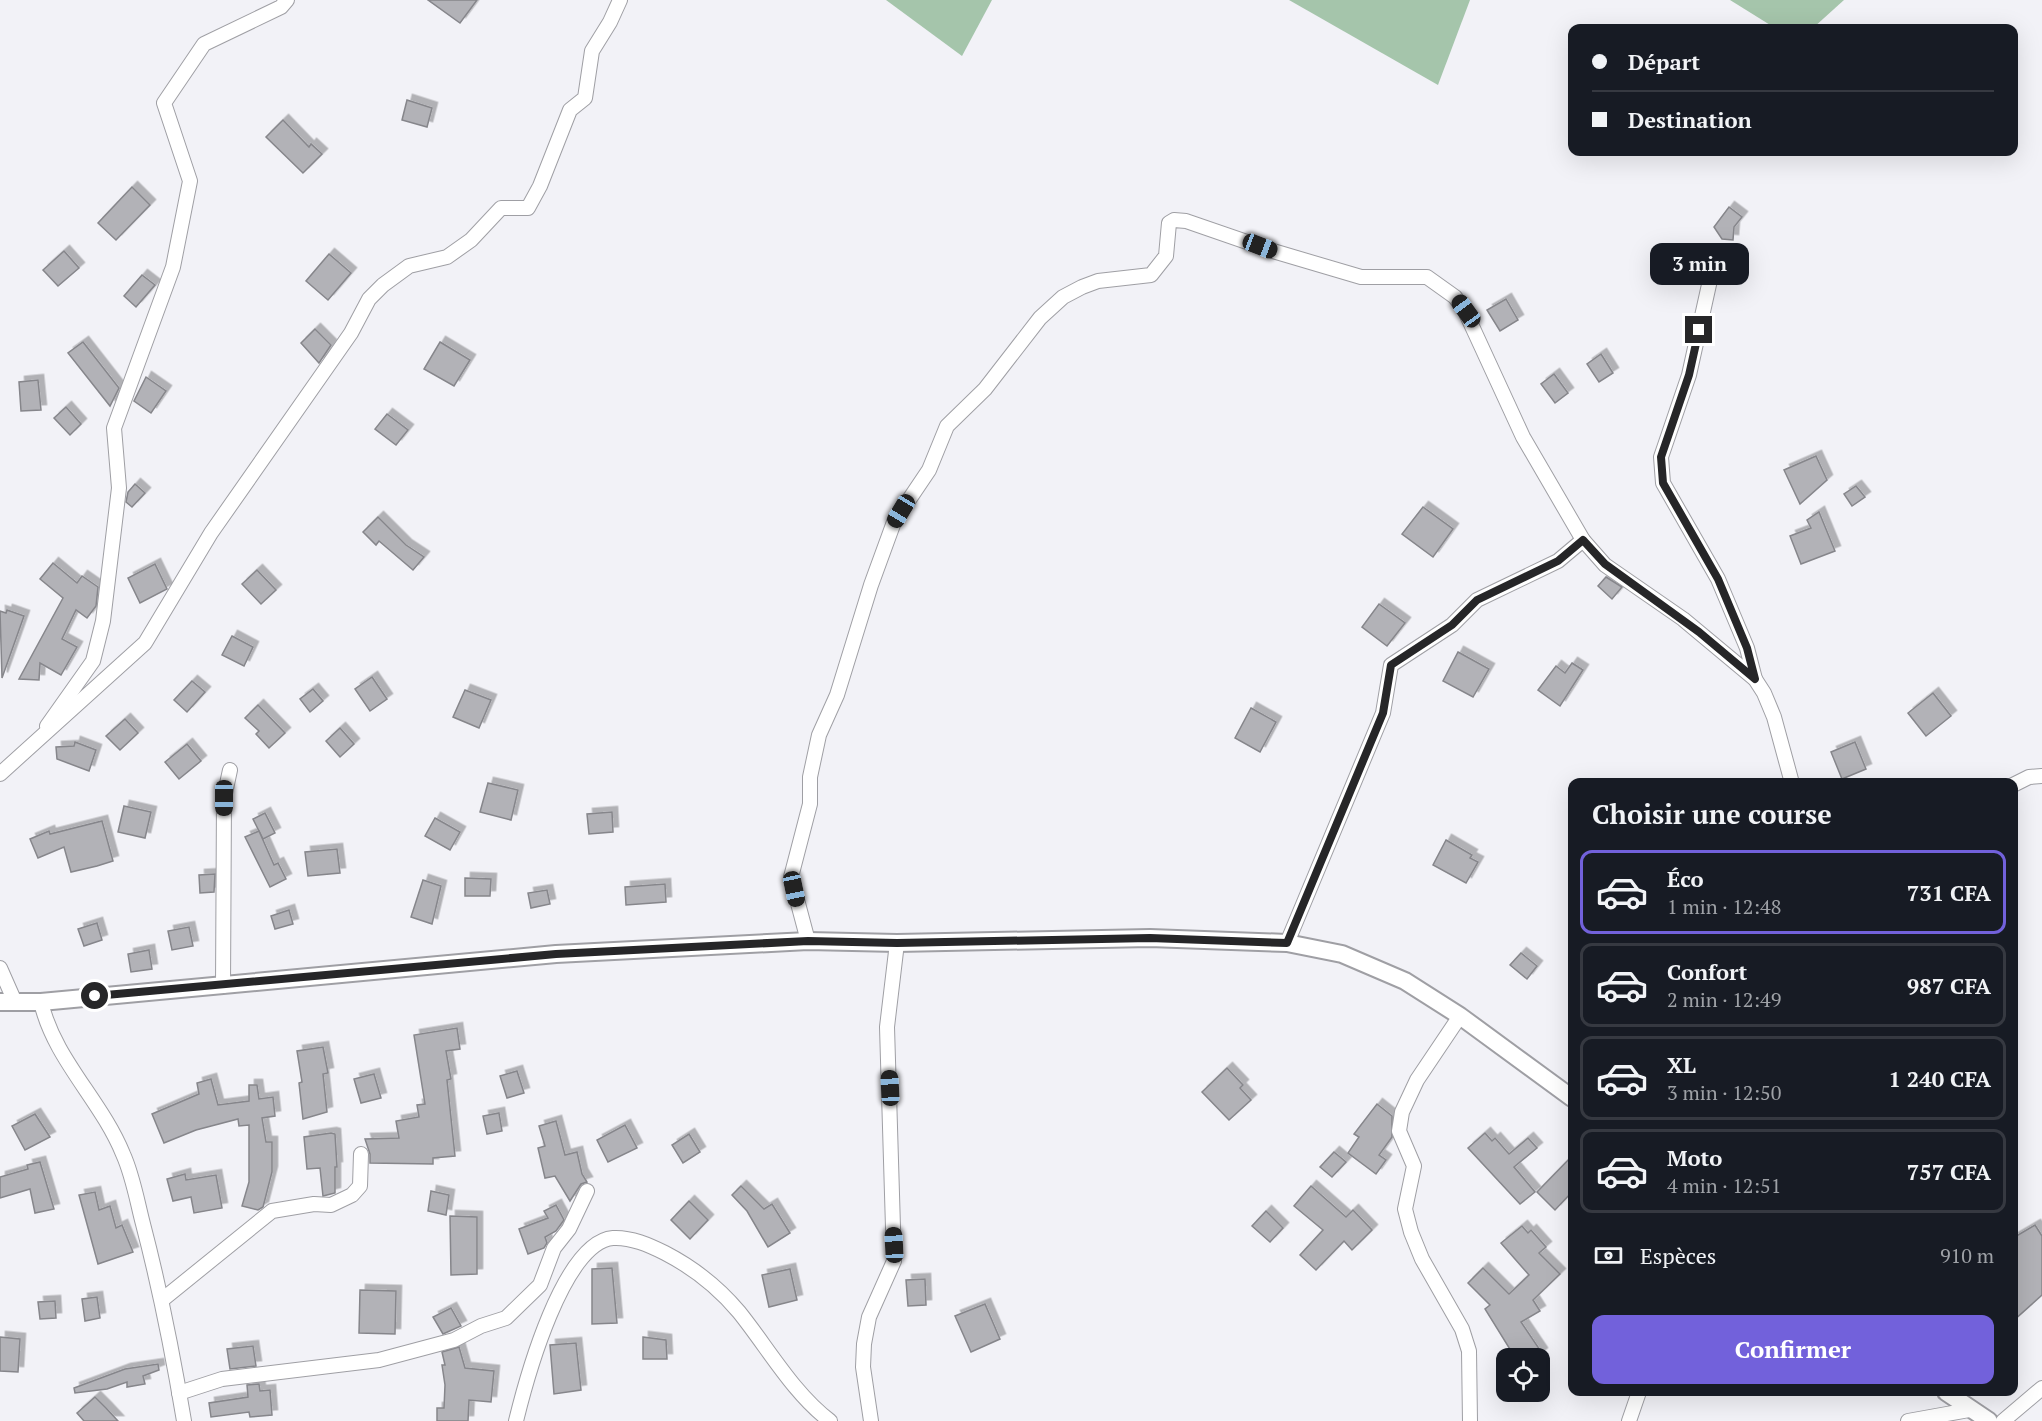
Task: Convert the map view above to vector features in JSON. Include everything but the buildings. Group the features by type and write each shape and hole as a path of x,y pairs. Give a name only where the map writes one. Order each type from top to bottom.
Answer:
{"street":[{"path":"35,742 93,661 103,621 119,488 114,428 173,267 190,181 164,103 204,44 281,7 286,0"},
{"path":"0,774 119,668 155,629 212,532 351,333 369,299 409,266 447,257 471,240 501,208 528,208 540,186 570,110 585,98 592,51 610,22 620,0"},
{"path":"808,941 791,877 810,804 810,777 819,735 837,695 871,585 894,522 929,470 947,426 985,389 1040,318 1063,297 1090,284 1151,275 1166,256 1169,224 1174,220 1186,221 1361,277 1427,277 1439,283 1466,311 1523,437 1583,540 1605,564 1699,632 1755,679"},
{"path":"1714,262 1689,375 1661,457 1660,471 1663,483 1688,522 1735,617 1755,679 1774,717 1791,778"},
{"path":"1287,943 1383,713 1391,665 1452,625 1477,600 1558,561 1583,540"},
{"path":"223,986 224,798 230,770"},
{"path":"2018,782 2029,777 2042,776"},
{"path":"0,968 8,1002 41,1002 556,954 808,941 897,943 1150,938 1287,943 1342,954 1405,981 1460,1016 1568,1095"},
{"path":"871,1421 863,1367 864,1344 869,1317 894,1261 887,1027 897,943"},
{"path":"41,1002 45,1019 57,1046 109,1122 125,1158 162,1300 184,1421"},
{"path":"1460,1016 1417,1080 1402,1112 1399,1131 1414,1166 1405,1209 1411,1232 1422,1259 1462,1329 1469,1351 1470,1421"},
{"path":"162,1300 272,1211 314,1204 331,1205 352,1195 360,1186 362,1154"},
{"path":"179,1393 222,1379 379,1360 454,1340 481,1326 506,1318 540,1285 554,1248 569,1229 587,1191"},
{"path":"516,1421 533,1359 571,1270 599,1243 612,1238 645,1243 707,1278 738,1311 807,1400 830,1421"},
{"path":"2003,1421 2042,1388"},
{"path":"1629,1421 1638,1396"},
{"path":"1951,1396 1969,1410 1989,1421"},
{"path":"1908,1421 1969,1410"}],"green space":[{"path":"886,0 992,0 962,56"},
{"path":"1289,0 1470,0 1438,85"},
{"path":"1730,0 1844,0 1817,24 1769,24"}],"route":[{"path":"95,996 556,954 808,941 897,943 1150,938 1287,943 1383,713 1387,678 1391,665 1452,625 1477,600 1558,561 1583,540 1605,564 1636,589 1683,619 1755,679 1747,648 1718,579 1688,522 1663,483 1660,471 1661,457 1689,375 1699,330"}]}
